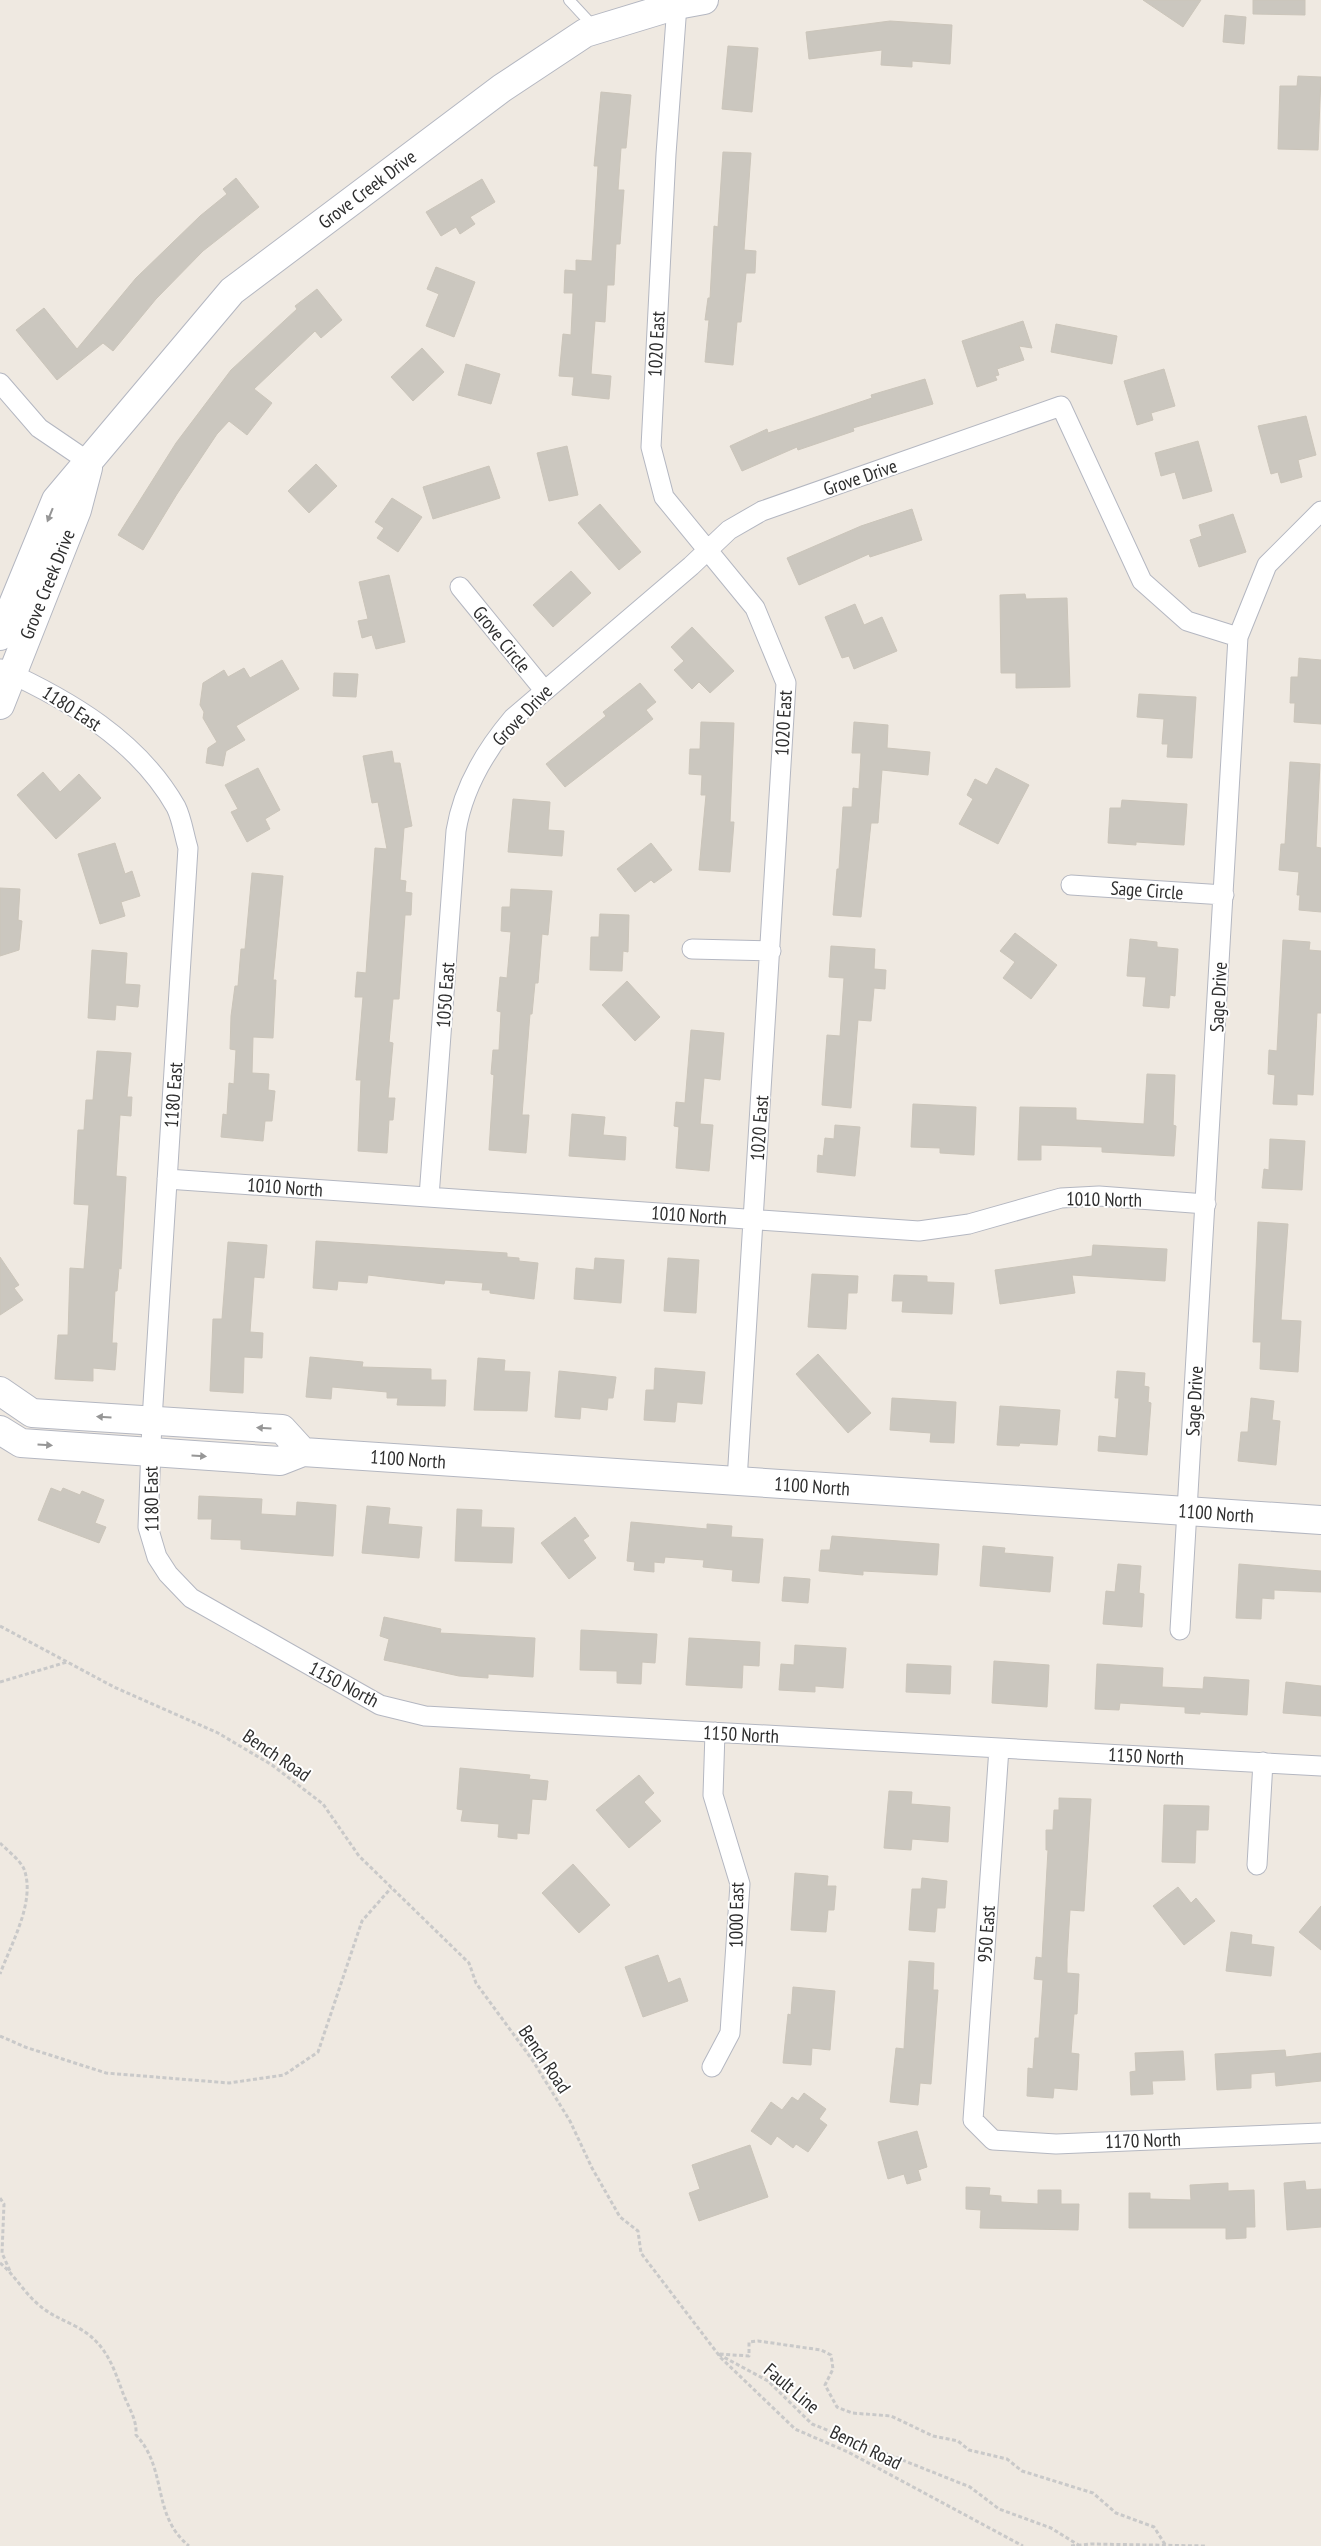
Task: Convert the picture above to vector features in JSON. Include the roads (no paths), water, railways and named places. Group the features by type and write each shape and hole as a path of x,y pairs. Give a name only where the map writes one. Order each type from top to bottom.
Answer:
{"street":[{"name":"Grove Creek Drive","path":"0,636 56,500 232,292 502,88 585,33 677,5 704,0"},
{"name":"1020 East","path":"677,5 666,154 651,447 664,497 755,608 786,683 755,1220 737,1481"},
{"path":"0,383 39,428 89,462"},
{"name":"Grove Drive","path":"464,794 493,742 513,718 691,566 729,530 762,511 1061,406 1142,581 1187,621 1238,638"},
{"name":"Grove Creek Drive","path":"0,705 6,671 76,510 89,462"},
{"name":"Sage Drive","path":"1180,1630 1238,638 1267,566 1321,511"},
{"name":"Grove Circle","path":"460,587 544,690"},
{"name":"1180 East","path":"6,671 67,702 129,748 177,809 188,848 152,1420 148,1526 157,1556 168,1574 191,1598"},
{"name":"1050 East","path":"429,1197 456,831 464,794"},
{"name":"Sage Circle","path":"1071,885 1224,895"},
{"path":"692,949 771,952"},
{"name":"1010 North","path":"168,1179 919,1231 969,1224 1061,1198 1099,1196 1206,1204"},
{"path":"0,1391 32,1413 282,1429 303,1452"},
{"name":"1100 North","path":"0,1430 21,1443 151,1453 280,1461 303,1452 1321,1520"},
{"name":"1150 North","path":"191,1598 380,1705 425,1716 1321,1766"},
{"name":"1000 East","path":"712,2067 730,2033 740,1884 713,1795 715,1732"},
{"name":"950 East","path":"973,2120 999,1748"},
{"path":"1257,1865 1263,1762"},
{"name":"1170 North","path":"973,2120 992,2140 1056,2144 1321,2133"}],"lane":[{"path":"569,0 597,30"}]}
